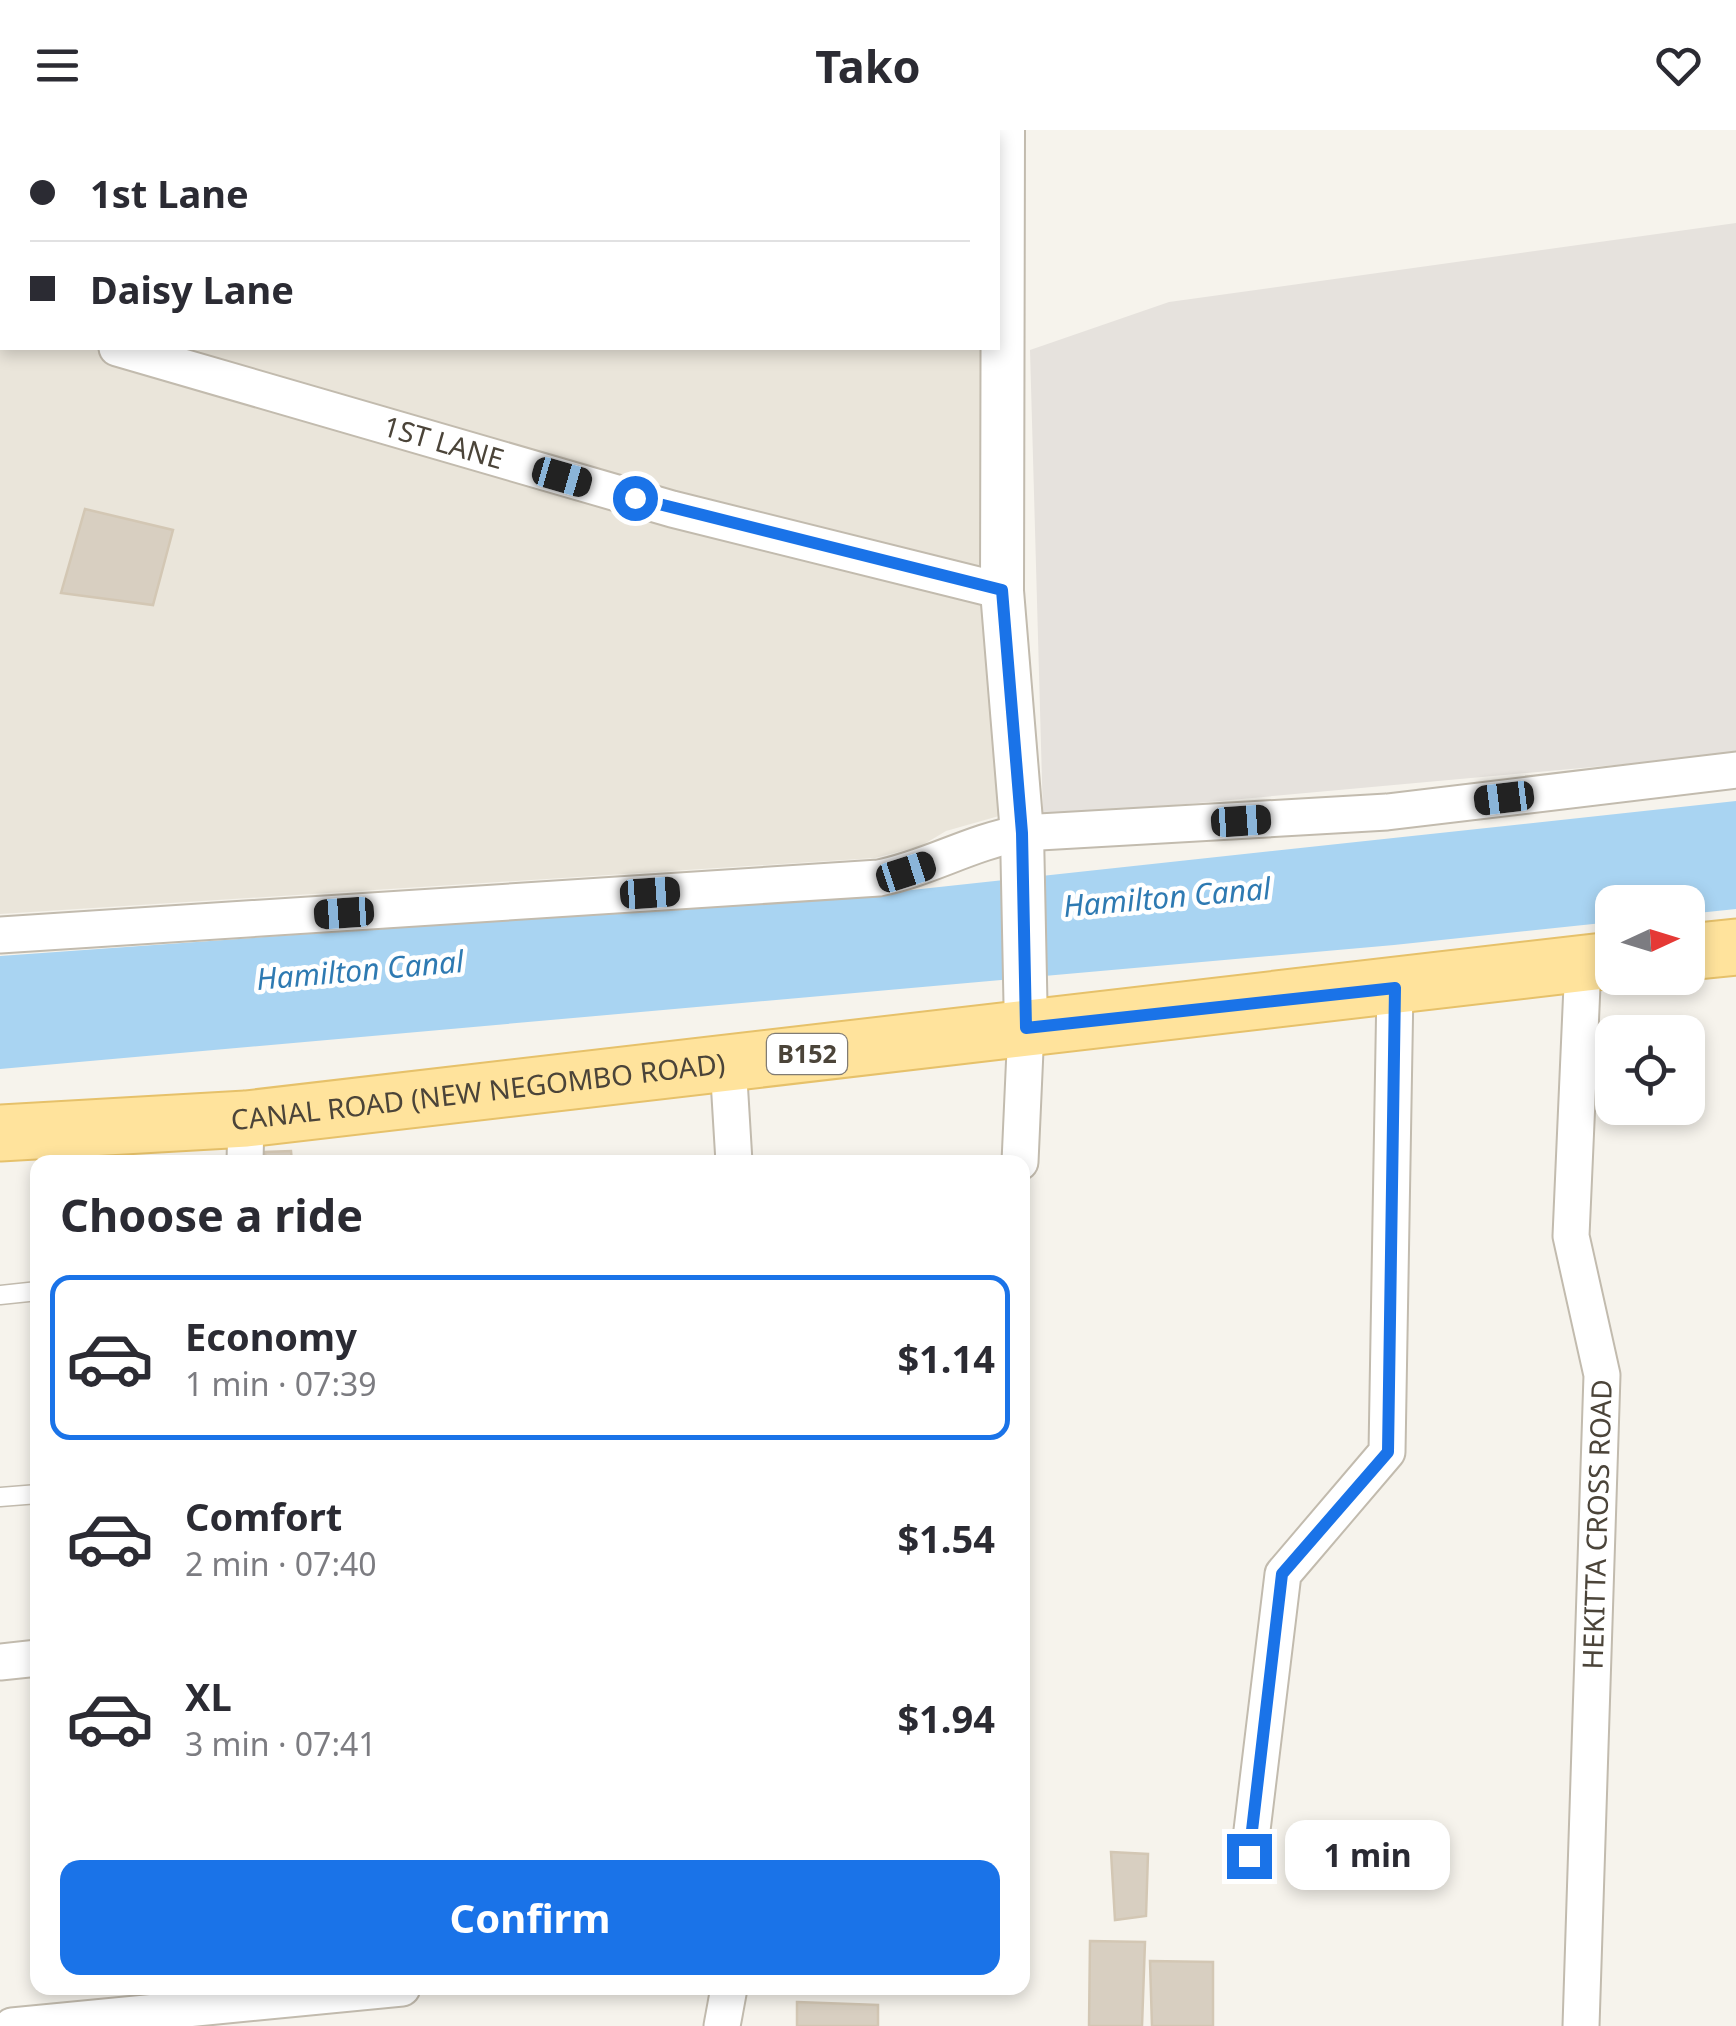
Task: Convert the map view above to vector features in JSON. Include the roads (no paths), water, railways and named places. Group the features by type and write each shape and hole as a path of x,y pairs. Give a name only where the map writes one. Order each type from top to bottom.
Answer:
{"main road":[{"path":"1705,950 1736,947"},
{"name":"CANAL ROAD (NEW NEGOMBO ROAD)","path":"0,1134 245,1141 728,1063 1595,962"}],"street":[{"path":"1003,130 1002,590 1022,833 1026,1028 1020,1155"},
{"name":"1ST LANE","path":"124,350 672,509 1002,590"},
{"path":"0,935 879,878 929,865 954,850 1022,833 1388,812 1736,770"},
{"path":"1249,1856 1282,1574 1388,1452 1395,988"},
{"name":"HEKITTA CROSS ROAD","path":"1581,2026 1602,1375 1571,1236 1595,992"},
{"path":"728,1063 734,1155"},
{"path":"0,1662 30,1659"},
{"path":"12,2026 330,1995"},
{"path":"722,2026 727,1995"}],"lane":[{"path":"0,1295 30,1293"},
{"path":"0,1497 30,1495"}],"water":[{"name":"Hamilton Canal","path":"1736,801 1736,909 1705,912 1705,885 1595,885 1595,924 0,1069 0,956 893,892"}]}
